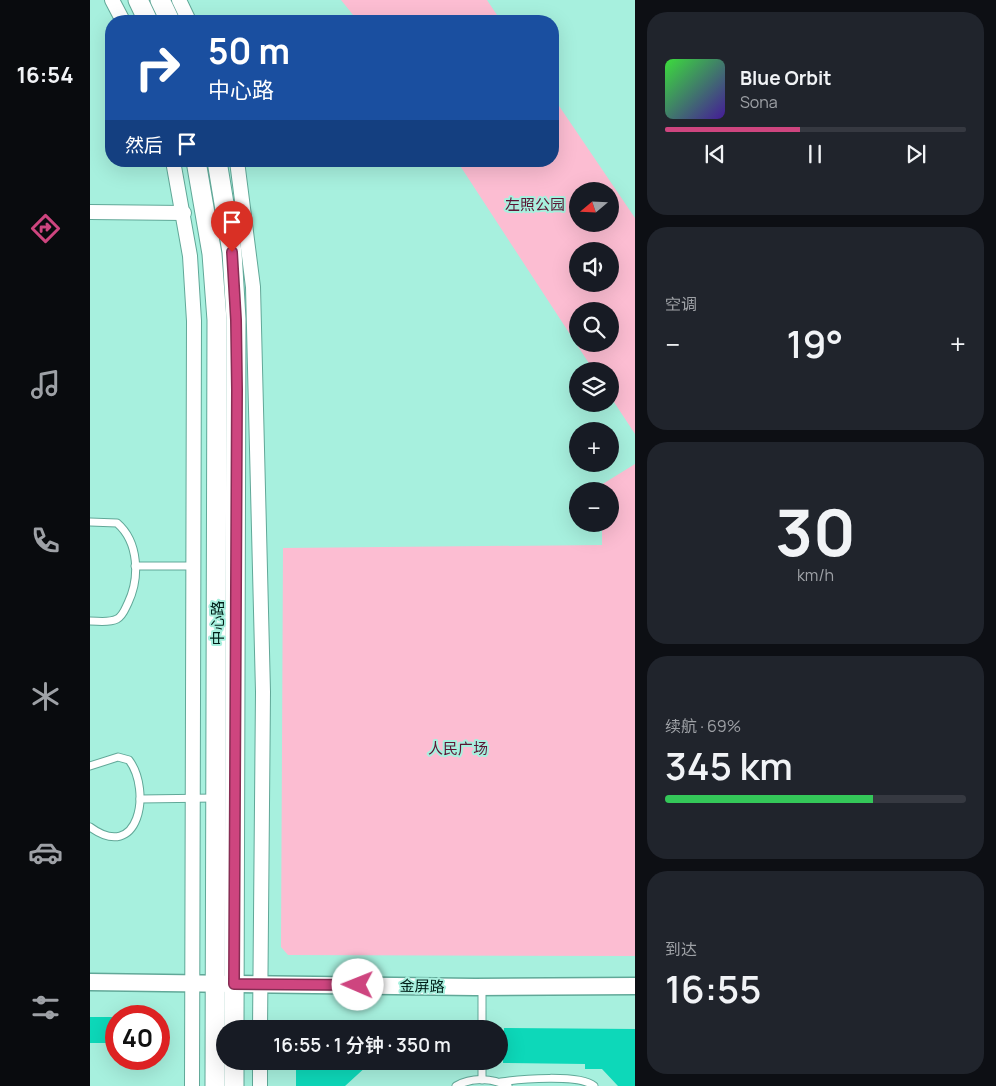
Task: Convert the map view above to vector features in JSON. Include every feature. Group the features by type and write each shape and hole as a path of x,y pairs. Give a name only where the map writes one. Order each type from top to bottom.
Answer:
{"main road":[{"path":"138,0 145,15"},
{"path":"160,0 167,15"},
{"name":"中心路","path":"197,167 212,254 217,320 214,1086"},
{"name":"中心路","path":"218,167 232,252 236,320 234,1020"},
{"path":"234,1070 234,1086"}],"street":[{"path":"112,0 120,15"},
{"path":"179,0 186,15"},
{"path":"175,167 190,256 194,321 192,1086"},
{"path":"238,167 253,286 262,692 260,1020"},
{"path":"90,212 184,212"},
{"name":"金屏路","path":"90,982 635,986"},
{"path":"260,1070 260,1086"}],"lane":[{"path":"90,522 117,522 124,529 134,550 135,566 132,594 122,614 111,622 90,622"},
{"path":"135,566 193,566"},
{"path":"90,766 118,757 129,760 139,782 140,799 138,816 126,835 108,837 90,827"},
{"path":"140,799 216,798"},
{"path":"482,986 482,1020"},
{"path":"482,1070 482,1080"},
{"path":"456,1086 464,1082 482,1080 500,1082 515,1079 575,1080 594,1086"},
{"path":"500,1082 508,1086"}],"green space":[{"path":"341,0 487,0 497,15 353,15"},
{"name":"左照公园","path":"559,106 611,182 569,182 569,232 619,232 619,194 635,218 635,434 619,410 619,362 588,362 582,352 619,352 619,302 569,302 569,333 461,167 559,167"},
{"name":"人民广场","path":"635,464 635,956 288,955 281,947 283,548 602,545 602,532 619,532 619,482 606,482"}],"building":[{"path":"90,1017 105,1017 105,1043 90,1043"},
{"path":"508,1028 635,1029 635,1086 618,1086 602,1069 585,1069 585,1064 508,1063"},
{"path":"296,1070 363,1070 345,1086 296,1086"}],"route":[{"path":"232,252 236,320 237,390 234,984 358,985"}]}
